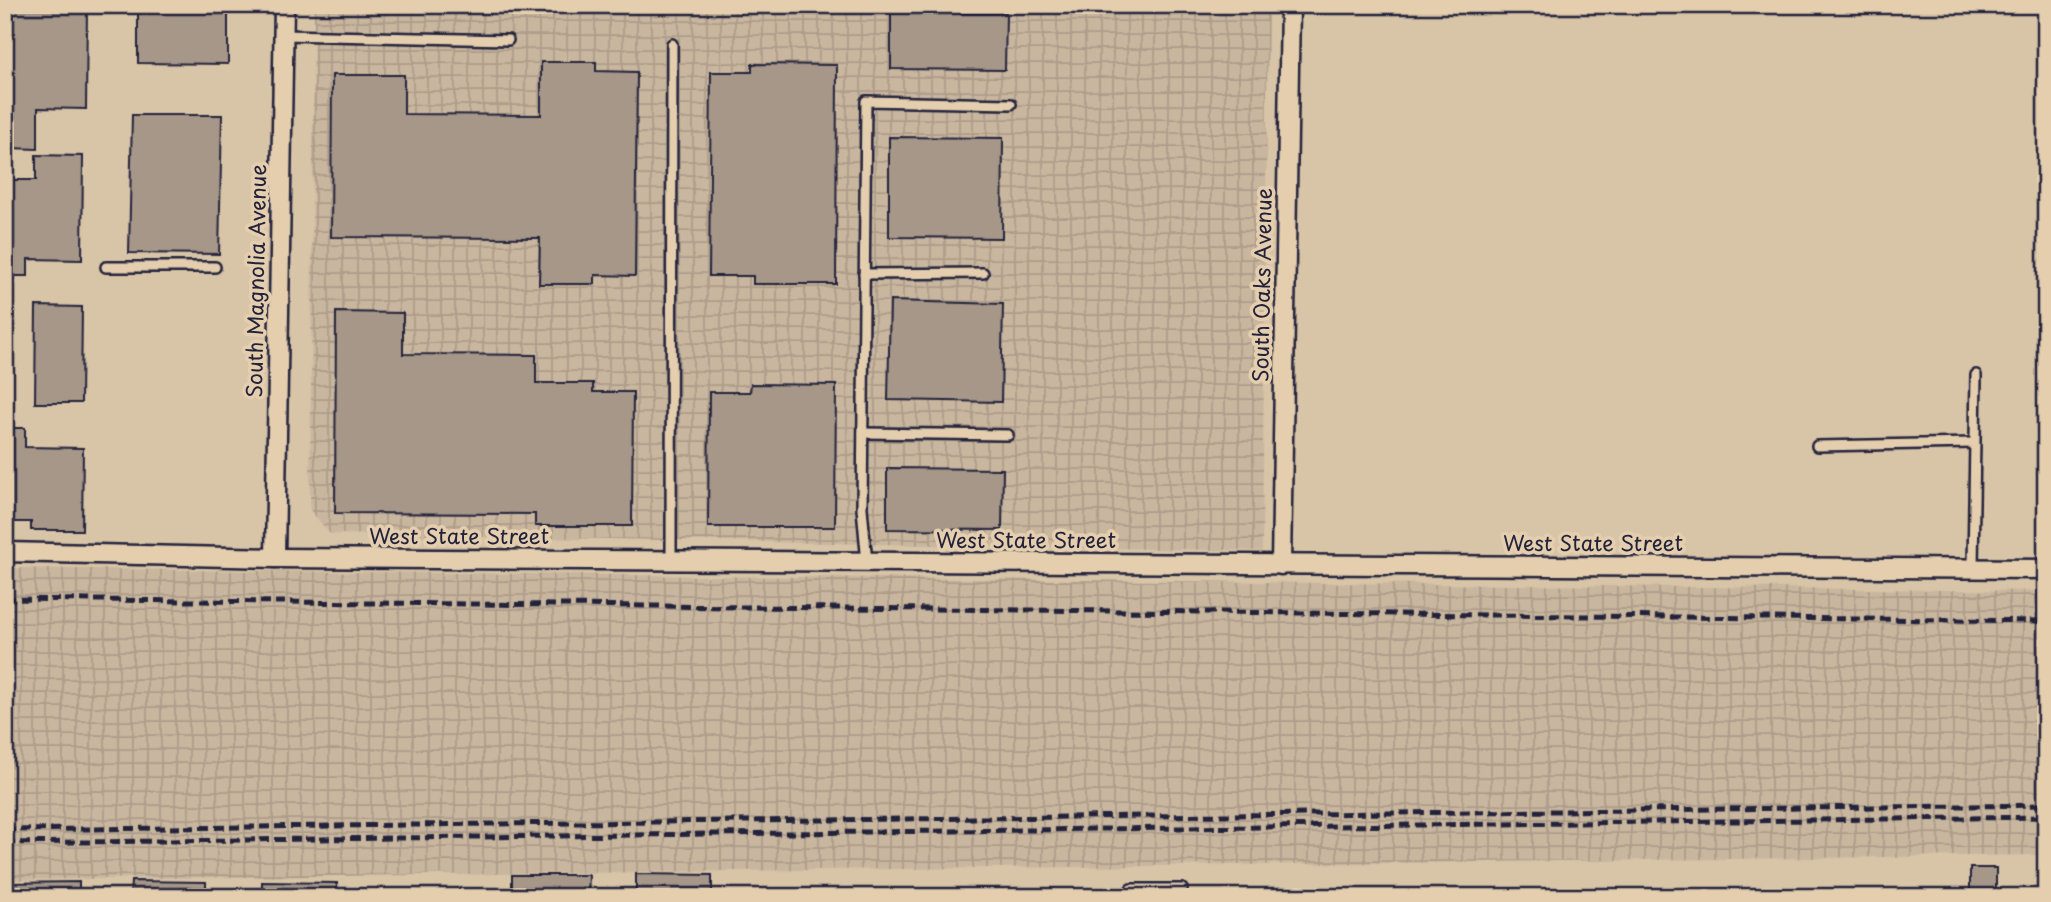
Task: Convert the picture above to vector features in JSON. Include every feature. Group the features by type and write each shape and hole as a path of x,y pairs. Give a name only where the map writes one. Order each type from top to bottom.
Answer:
{"street":[{"name":"South Magnolia Avenue","path":"275,558 284,5"},
{"name":"South Oaks Avenue","path":"1281,565 1290,5"},
{"name":"West State Street","path":"5,552 275,558 2046,569"}],"lane":[{"path":"283,35 508,40"},
{"path":"671,561 672,44"},
{"path":"867,562 862,508 866,101 1011,104"},
{"path":"106,267 215,267"},
{"path":"864,274 984,273"},
{"path":"1973,568 1976,375"},
{"path":"863,433 1009,435"},
{"path":"1817,446 1974,443"},
{"path":"1131,897 1131,888 1182,889"}],"shaded area":[{"path":"314,5 1268,5 1262,551 330,534 310,510"},
{"path":"5,568 2046,591 2046,855 5,880"}],"building":[{"path":"5,5 87,5 86,109 38,108 38,149 8,148 9,33 5,33"},
{"path":"138,5 228,5 228,64 138,63"},
{"path":"891,13 1006,13 1005,70 891,69"},
{"path":"541,62 596,62 596,71 637,72 635,276 595,275 595,284 539,284 540,238 331,237 332,75 404,75 404,114 541,115"},
{"path":"752,64 837,65 836,284 753,284 753,276 709,276 711,72 752,72"},
{"path":"132,115 222,115 219,254 129,253"},
{"path":"889,137 1003,138 1002,238 889,237"},
{"path":"36,155 83,156 82,260 28,259 28,276 5,276 5,180 36,180"},
{"path":"890,301 1003,304 1001,402 888,400"},
{"path":"36,306 82,307 81,403 35,403"},
{"path":"336,312 403,313 403,354 536,355 536,383 593,383 593,392 633,392 632,526 535,526 535,514 335,513"},
{"path":"751,384 836,385 835,527 708,527 709,392 750,392"},
{"path":"5,428 25,428 25,447 83,448 82,530 31,530 31,522 5,522"},
{"path":"887,468 1003,469 1002,530 887,529"},
{"path":"1970,868 1996,868 1996,897 1970,897"},
{"path":"636,874 712,875 712,897 636,897"},
{"path":"512,875 589,875 588,897 512,897"},
{"path":"131,881 206,882 206,897 130,897"},
{"path":"79,882 79,897 5,897 5,883"},
{"path":"262,882 337,883 337,897 262,897"}],"railway":[{"path":"5,599 2046,621"},
{"path":"5,830 2046,805"},
{"path":"5,843 2046,817"}]}
